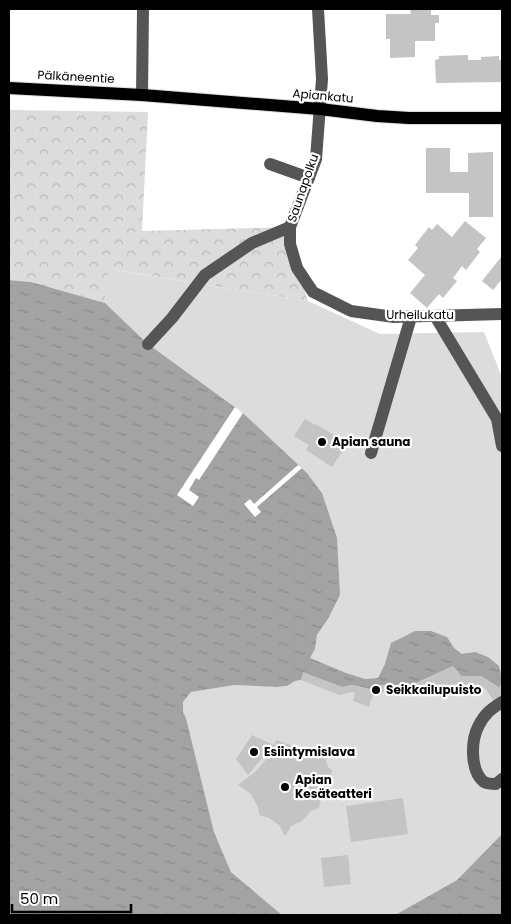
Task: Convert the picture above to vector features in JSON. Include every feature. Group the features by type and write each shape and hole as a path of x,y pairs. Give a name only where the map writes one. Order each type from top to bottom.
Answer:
{"main road":[{"name":"Pälkäneentie","path":"9,88 142,94"},
{"name":"Apiankatu","path":"142,94 320,109 377,116 502,118"}],"street":[{"path":"142,94 143,9"},
{"name":"Saunapolku","path":"313,292 297,268 290,244 290,227 316,160 322,79 318,9"},
{"path":"270,164 309,178"},
{"path":"148,344 172,318 205,275 252,244 290,227"},
{"name":"Urheilukatu","path":"313,292 351,311 394,317 502,314"},
{"path":"435,316 497,420 502,446"},
{"path":"371,453 411,317"},
{"path":"502,702 489,710 478,726 472,746 476,770 483,781 489,784 496,784 502,780"}],"green space":[{"path":"9,110 148,112 142,231 290,227 290,244 308,301 109,269 105,303 31,282 9,280"},
{"path":"108,269 308,301 380,334 484,332 502,377 502,834 457,880 395,915 282,915 231,872 214,832 183,712 183,702 191,692 235,685 287,686 301,680 309,658 315,649 317,635 328,619 340,595 322,493 307,473 243,413 148,344 105,303"}],"water":[{"path":"9,280 31,282 105,303 148,344 243,413 307,473 322,493 337,538 340,595 328,619 317,635 315,649 310,658 365,679 378,678 385,664 391,643 415,631 431,631 447,637 454,648 462,654 475,652 488,657 499,666 502,679 500,688 481,676 461,676 453,666 412,685 380,685 370,689 352,685 342,687 304,673 301,680 287,686 235,685 191,692 183,702 183,712 214,832 231,872 282,915 9,915"},
{"path":"502,834 502,915 395,915 457,880"}],"pier":[{"path":"235,407 243,413 199,480 196,478 189,490 199,497 193,506 177,495"},
{"path":"298,465 302,468 257,507 261,512 255,517 244,504 250,499 254,504"}],"building":[{"path":"410,9 431,9 431,15 439,15 439,23 435,23 435,41 415,41 415,57 390,58 390,39 386,39 386,14 411,14"},
{"path":"468,55 468,60 481,60 481,57 499,56 499,60 502,60 502,82 436,83 435,60 439,59 439,56"},
{"path":"426,148 450,148 450,172 468,172 468,153 493,152 493,217 469,217 469,193 426,193"},
{"path":"465,221 486,238 477,249 480,252 466,270 462,266 453,278 457,281 443,298 439,294 427,308 410,293 425,275 408,260 418,248 415,245 429,227 432,230 437,224 452,237"},
{"path":"502,256 502,279 493,290 482,281"},
{"name":"Apian sauna","path":"305,419 337,437 335,440 342,445 339,449 342,452 332,467 306,450 309,445 294,436"},
{"name":"Seikkailupuisto","path":"453,666 461,676 481,676 500,688 502,692 502,713 485,688 458,686 458,690 440,689 441,684 414,694 383,692 372,697 369,707 353,701 355,693 339,695 301,680 303,672 342,687 352,685 370,689 380,685 412,685"},
{"name":"Esiintymislava","path":"252,735 274,745 248,775 236,759"},
{"name":"Apian Kesäteatteri","path":"276,740 297,747 318,747 325,757 328,767 332,770 328,790 322,794 319,808 311,811 302,821 291,826 285,836 279,825 269,818 259,815 258,807 251,794 238,785 255,772 269,756"},
{"path":"403,798 408,834 351,842 346,806"},
{"path":"348,855 351,884 324,887 321,858"}],"place":[{"name":"Apian sauna","path":"322,442"},
{"name":"Seikkailupuisto","path":"376,690"},
{"name":"Esiintymislava","path":"254,752"},
{"name":"Apian Kesäteatteri","path":"285,787"}]}
